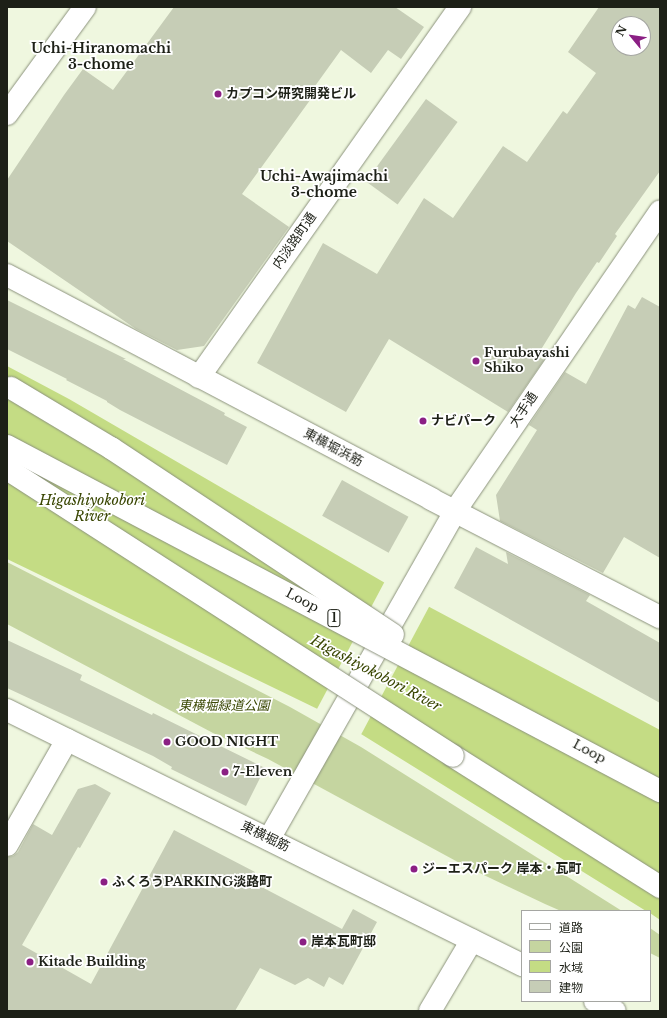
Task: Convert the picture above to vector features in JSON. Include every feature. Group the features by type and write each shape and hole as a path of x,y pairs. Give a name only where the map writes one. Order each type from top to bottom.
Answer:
{"main road":[{"path":"7,114 85,7"},
{"name":"内淡路町通","path":"199,377 460,7"},
{"name":"大手通","path":"269,839 455,511 660,212"},
{"name":"東横堀浜筋","path":"7,276 660,617"},
{"path":"7,385 118,452 489,699"},
{"name":"Loop","path":"7,446 660,790"},
{"path":"7,469 281,647 660,887"},
{"name":"東横堀筋","path":"7,710 521,964"},
{"path":"7,845 68,740"},
{"path":"430,1011 472,940"},
{"path":"597,1002 615,1011"}],"green space":[{"name":"東横堀緑道公園","path":"7,562 290,707 361,747 620,910 559,910 545,904 467,867 268,759 213,733 7,624"},
{"path":"651,929 660,935 660,958 651,954"}],"water":[{"name":"Higashiyokobori River","path":"7,366 69,399 392,587 660,730 660,920 651,914 651,910 644,910 332,716 7,559"}],"pier":[{"path":"385,581 430,605 361,736 316,712"}],"building":[{"path":"174,7 395,7 424,27 401,59 388,50 371,73 341,50 310,93 313,96 242,194 289,227 204,346 177,350 136,329 7,241 7,180 64,95 83,69 113,90"},
{"path":"599,7 660,7 660,171 615,234 617,236 599,263 597,262 576,293 537,356 544,360 508,412 389,339 346,412 257,363 323,243 377,274 424,198 453,218 503,146 527,162 563,111 567,114 596,73 568,52"},
{"path":"426,99 458,122 398,204 366,182"},
{"path":"642,297 660,307 660,558 624,537 603,573 500,521 496,495 537,430 529,425 565,372 586,384 628,305 635,309"},
{"path":"7,300 126,359 123,359 225,413 224,415 247,427 227,465 120,410 107,401 66,380 67,379 7,349"},
{"path":"342,480 408,517 389,553 322,516"},
{"path":"476,547 508,564 506,552 590,595 586,601 660,643 660,703 454,588"},
{"path":"7,640 82,675 80,680 152,715 153,713 265,768 246,806 171,769 172,767 153,756 7,688"},
{"path":"95,784 111,793 22,945 91,984 174,830 255,872 250,881 342,929 353,909 377,922 343,985 329,977 324,987 308,978 295,985 260,968 235,1011 7,1011 7,857 13,856 18,852 33,824 52,835 78,789"}],"place":[{"name":"カプコン研究開発ビル","path":"218,94"},
{"name":"Furubayashi Shiko","path":"476,361"},
{"name":"ナビパーク","path":"423,421"},
{"name":"GOOD NIGHT","path":"167,742"},
{"name":"7-Eleven","path":"225,772"},
{"name":"ジーエスパーク 岸本・瓦町","path":"414,869"},
{"name":"ふくろうPARKING淡路町","path":"104,882"},
{"name":"岸本瓦町邸","path":"303,942"},
{"name":"Kitade Building","path":"30,962"}],"district":[{"name":"Uchi-Hiranomachi 3-chome","path":"101,56"},
{"name":"Uchi-Awajimachi 3-chome","path":"324,184"}]}
